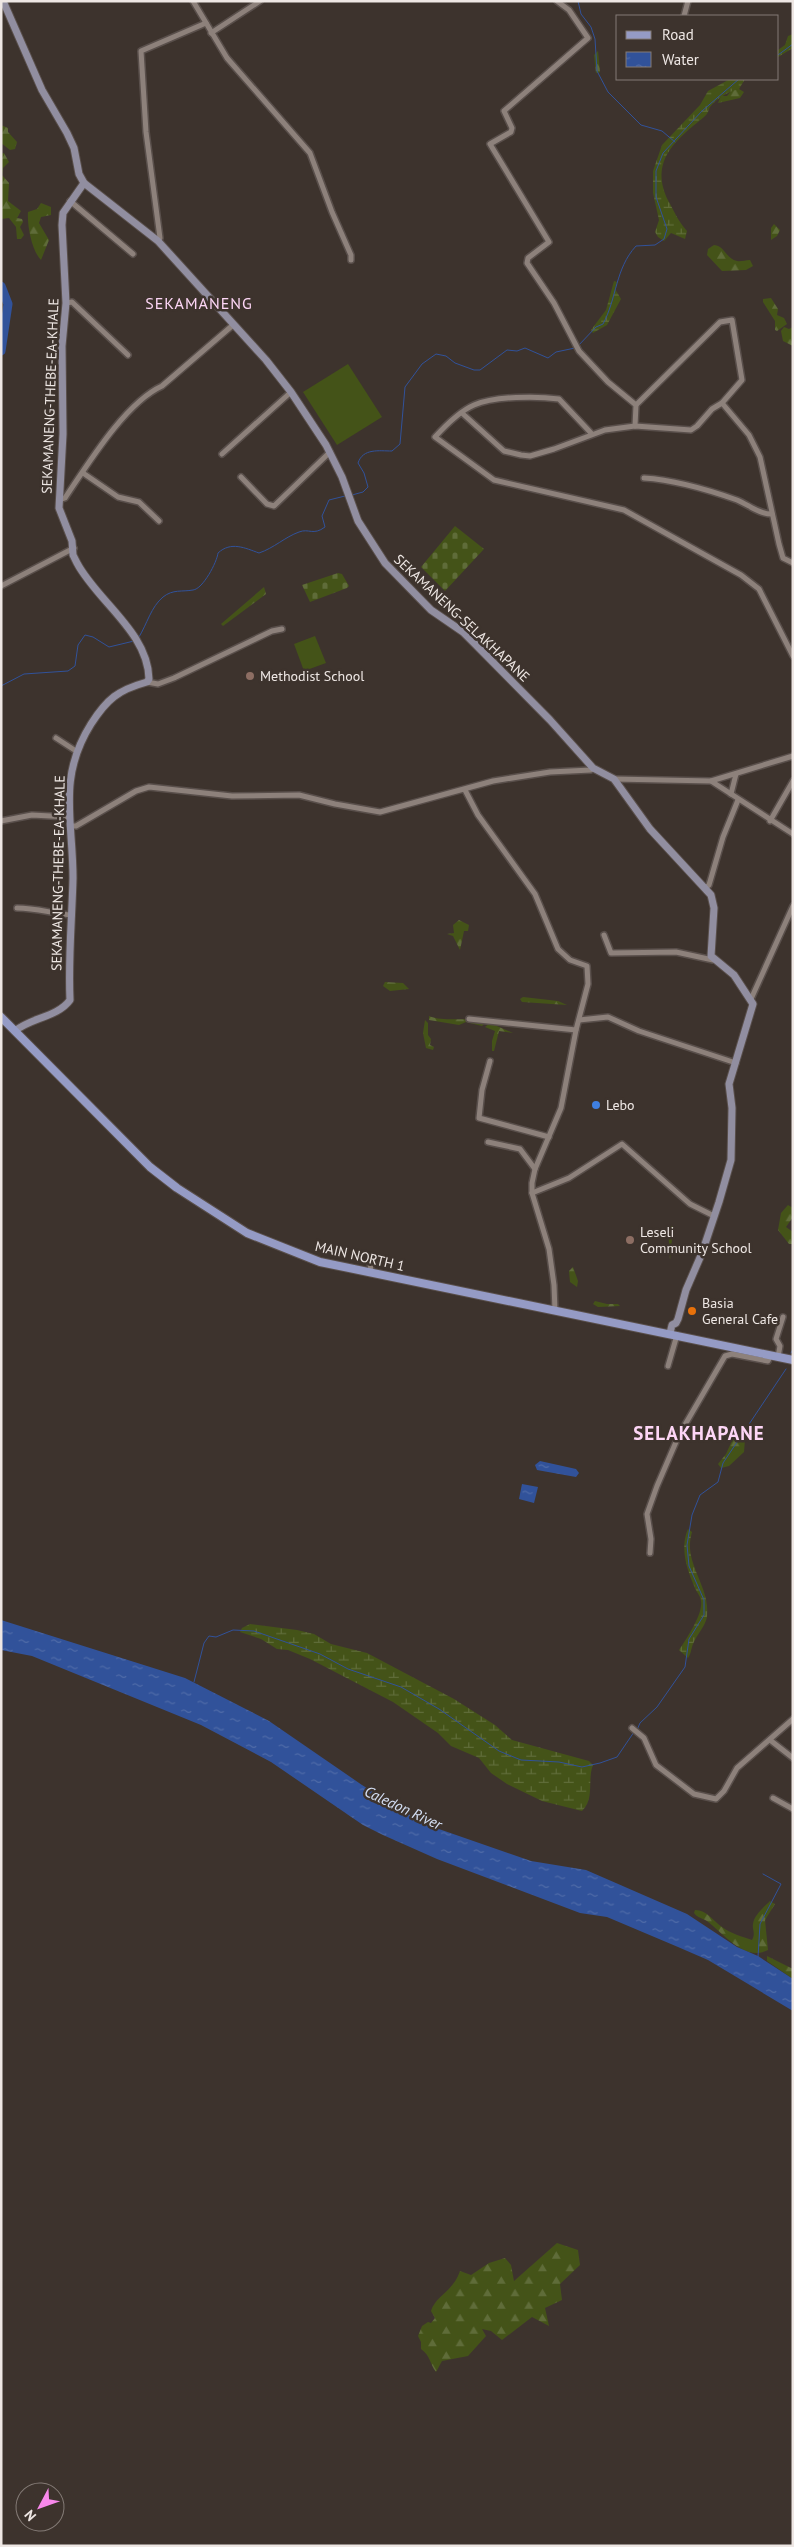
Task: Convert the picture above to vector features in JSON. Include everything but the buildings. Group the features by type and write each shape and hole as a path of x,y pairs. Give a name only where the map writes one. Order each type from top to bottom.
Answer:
{"main road":[{"name":"MAIN NORTH 1","path":"1,1017 150,1167 210,1211 247,1234 279,1248 320,1262 793,1360"}],"street":[{"path":"3,1 42,90 74,148 79,174 84,183"},
{"path":"193,1 227,58 310,153 332,212 351,255 351,260"},
{"path":"212,33 260,1"},
{"path":"557,1 569,10 588,38 504,111 512,128 508,134 490,144 549,242 526,263 554,303 579,351 608,382 636,405"},
{"path":"684,15 688,1"},
{"path":"158,241 160,238 146,132 141,51 206,23"},
{"name":"SEKAMANENG-THEBE-EA-KHALE","path":"14,1031 23,1024 51,1014 70,1000 72,915 69,786 76,751 96,717 116,693 146,682 149,672 140,647 82,572 73,554 74,548 58,508 63,434 62,346 66,302 62,225 63,213 84,183"},
{"name":"SEKAMANENG-SELAKHAPANE","path":"84,183 158,241 266,360 291,392 330,452 358,521 384,563 431,610 463,632 550,720 593,768 614,779 650,829 704,888 714,901 711,956 713,960"},
{"path":"70,201 133,254"},
{"path":"66,302 72,302 128,355"},
{"path":"462,414 504,451 530,456 554,449 591,433 635,426 691,430 698,426 712,409 722,403 742,380 732,320 726,319 720,322 636,405 635,426"},
{"path":"58,500 65,498 106,440 138,402 150,391 162,386 234,326"},
{"path":"222,454 291,392"},
{"path":"591,433 559,399 535,398 486,401 472,406 435,437 494,480 624,510 740,575 759,589 793,656"},
{"path":"722,403 749,435 760,457 772,514 784,558 789,563 793,563"},
{"path":"241,477 267,504 274,506 330,452"},
{"path":"83,473 118,497 139,502 159,521"},
{"path":"644,478 681,482 735,499 760,512 772,514"},
{"path":"1,586 74,548"},
{"path":"146,682 158,684 174,678 272,631 282,629"},
{"path":"56,738 76,751"},
{"path":"614,779 710,781 793,756"},
{"path":"70,826 76,826 136,791 149,787 232,796 299,795 380,812 493,781 550,772 591,770 593,768"},
{"path":"731,794 736,774"},
{"path":"770,821 793,780"},
{"path":"710,781 793,834"},
{"path":"465,790 478,815 535,894 558,949 570,960 587,966 588,984 576,1030 562,1108 534,1169 532,1192 549,1249 554,1285 554,1311"},
{"path":"704,888 709,885 723,838 738,800"},
{"path":"1,821 32,815 69,817"},
{"path":"751,1000 793,906"},
{"path":"17,908 42,909 57,914 72,915"},
{"path":"604,935 611,952 676,952 713,960 734,975 753,1004 729,1084 732,1108 731,1160 702,1253 686,1290 676,1323 672,1325 674,1334 668,1366"},
{"path":"579,1020 608,1017 639,1031 736,1063"},
{"path":"469,1019 576,1030"},
{"path":"490,1061 482,1090 479,1118 548,1137"},
{"path":"488,1142 520,1149 534,1169"},
{"path":"532,1192 569,1178 622,1144 690,1204 714,1216"},
{"path":"370,1260 371,1273"},
{"path":"650,1553 651,1538 647,1514 679,1435 725,1356 732,1354 768,1361 775,1356 780,1346 776,1339 783,1317"},
{"path":"635,1730 644,1738 656,1765 694,1794 714,1799 720,1797 737,1768 793,1719"},
{"path":"770,1740 793,1758"},
{"path":"773,1798 793,1809"}],"green space":[{"path":"793,34 793,48 779,56 779,49 785,45 788,36"},
{"path":"598,51 600,72 596,73 594,55"},
{"path":"728,80 744,80 739,89 727,93 710,107 707,114 675,143 663,163 663,188 681,224 687,231 685,239 671,233 664,241 655,232 659,220 653,193 653,171 662,145 700,105 708,91"},
{"path":"739,89 744,92 740,98 718,103 721,96 727,96 732,90"},
{"path":"1,125 8,128 8,132 17,142 15,149 10,150 1,143"},
{"path":"4,153 9,162 3,168 2,175 9,183 8,201 21,211 17,218 22,219 23,222 20,227 24,235 21,239 17,239 16,227 9,218 1,219 1,154"},
{"path":"41,203 51,207 51,215 41,217 39,223 49,240 41,260 33,245 29,231 28,212 37,209"},
{"path":"774,224 780,230 777,236 771,240 771,228"},
{"path":"714,245 721,248 733,260 750,260 753,266 746,270 722,271 707,255 708,249"},
{"path":"614,281 617,282 615,289 621,299 607,325 593,333 591,330 606,310"},
{"path":"771,298 778,309 777,315 784,318 787,324 777,331 775,330 775,321 763,302 763,299"},
{"path":"784,327 789,329 793,327 793,346 783,341 781,331"},
{"path":"348,364 382,417 337,445 303,392"},
{"path":"455,526 484,549 445,591 421,567"},
{"path":"338,573 342,574 349,586 310,602 302,585"},
{"path":"264,587 266,594 223,626 221,624"},
{"path":"315,636 326,663 304,671 294,644"},
{"path":"459,920 469,925 468,931 464,931 460,950 453,936 447,934 454,933 453,925"},
{"path":"385,982 403,983 409,989 390,991 383,986"},
{"path":"523,997 558,1001 567,1005 522,1002 520,999"},
{"path":"429,1016 442,1019 472,1020 484,1024 482,1026 466,1022 459,1025 429,1020"},
{"path":"425,1020 428,1023 428,1035 431,1039 430,1045 434,1047 433,1050 426,1048 423,1033"},
{"path":"490,1023 513,1033 499,1031 494,1051 492,1051 492,1041 495,1031 485,1027"},
{"path":"788,1205 793,1208 793,1217 786,1227 793,1232 793,1244 789,1244 778,1230 781,1213"},
{"path":"670,1225 673,1227 670,1260 668,1227"},
{"path":"573,1267 578,1281 577,1287 570,1282 569,1271"},
{"path":"595,1301 618,1304 620,1306 598,1307 593,1304"},
{"path":"751,1425 755,1430 745,1439 744,1452 729,1466 721,1468 718,1464 726,1454 735,1434"},
{"path":"688,1529 692,1532 691,1554 705,1595 707,1617 688,1658 679,1650 695,1623 700,1611 701,1599 686,1561 684,1545"},
{"path":"250,1624 314,1634 331,1644 367,1653 454,1699 495,1725 512,1740 589,1761 593,1765 590,1795 586,1806 582,1811 542,1801 507,1784 491,1773 479,1758 451,1746 438,1733 393,1702 310,1659 288,1650 277,1649 261,1639 240,1632 242,1628"},
{"path":"770,1901 775,1904 765,1920 768,1950 759,1953 743,1950 694,1913 695,1910 699,1910 710,1916 725,1929 752,1940 755,1917"},
{"path":"767,1956 793,1969 793,1979 767,1961"},
{"path":"557,2243 578,2250 580,2265 560,2284 562,2300 545,2308 549,2326 532,2317 502,2340 491,2331 482,2329 486,2336 468,2356 442,2361 436,2372 421,2349 421,2342 418,2336 422,2326 428,2322 431,2323 435,2318 431,2311 433,2306 453,2284 460,2271 471,2275 489,2263 505,2258 511,2265 514,2281"}],"water":[{"path":"540,1461 576,1469 579,1473 576,1477 537,1470 535,1465"},
{"path":"522,1484 538,1487 534,1503 519,1499"},
{"path":"1,1620 185,1678 269,1721 362,1785 420,1821 436,1828 531,1861 586,1870 687,1914 737,1947 758,1956 793,1979 793,2011 708,1960 678,1947 607,1917 580,1913 437,1859 383,1835 363,1825 271,1762 201,1725 32,1656 1,1650"}],"waterway":[{"path":"578,1 581,14 591,27 595,39 597,71 608,92 641,125 662,131 675,142"},
{"path":"779,54 793,44"},
{"path":"578,346 596,327 603,324 624,264 636,246 655,245 664,239 667,229 656,197 656,171 663,153 702,111 738,80"},
{"path":"1,286 8,304 1,351"},
{"path":"352,495 363,492 368,487 364,473 358,463 360,458 372,451 392,451 400,444 405,387 422,364 436,354 446,356 455,363 474,370 480,370 507,350 517,351 525,348 548,358 556,352 575,348"},
{"path":"139,637 159,601 170,593 193,590 201,585 209,574 218,553 223,549 233,546 259,553 299,532 321,530 325,527 322,516 329,500 345,496"},
{"path":"1,686 24,674 68,671 75,666 78,645 85,635 93,637 109,647 134,641"},
{"path":"791,1353 793,1349"},
{"path":"637,1730 640,1723 657,1707 685,1667 689,1639 704,1615 704,1600 689,1566 687,1545 692,1515 700,1495 718,1482 723,1463 786,1369"},
{"path":"194,1682 204,1643 209,1636 216,1637 233,1630 254,1631 320,1654 348,1669 401,1687 439,1709 499,1751 521,1760 559,1762 582,1767 600,1763 617,1757 634,1732"},
{"path":"758,1957 760,1924 781,1884 763,1874"}],"place":[{"name":"Methodist School","path":"250,676"},
{"name":"Lebo","path":"596,1105"},
{"name":"Leseli Community School","path":"630,1240"},
{"name":"Basia General Cafe","path":"692,1311"}],"district":[{"name":"SEKAMANENG","path":"199,303"},
{"name":"SELAKHAPANE","path":"699,1433"}],"water label":[{"name":"Caledon River","path":"403,1808"}]}
